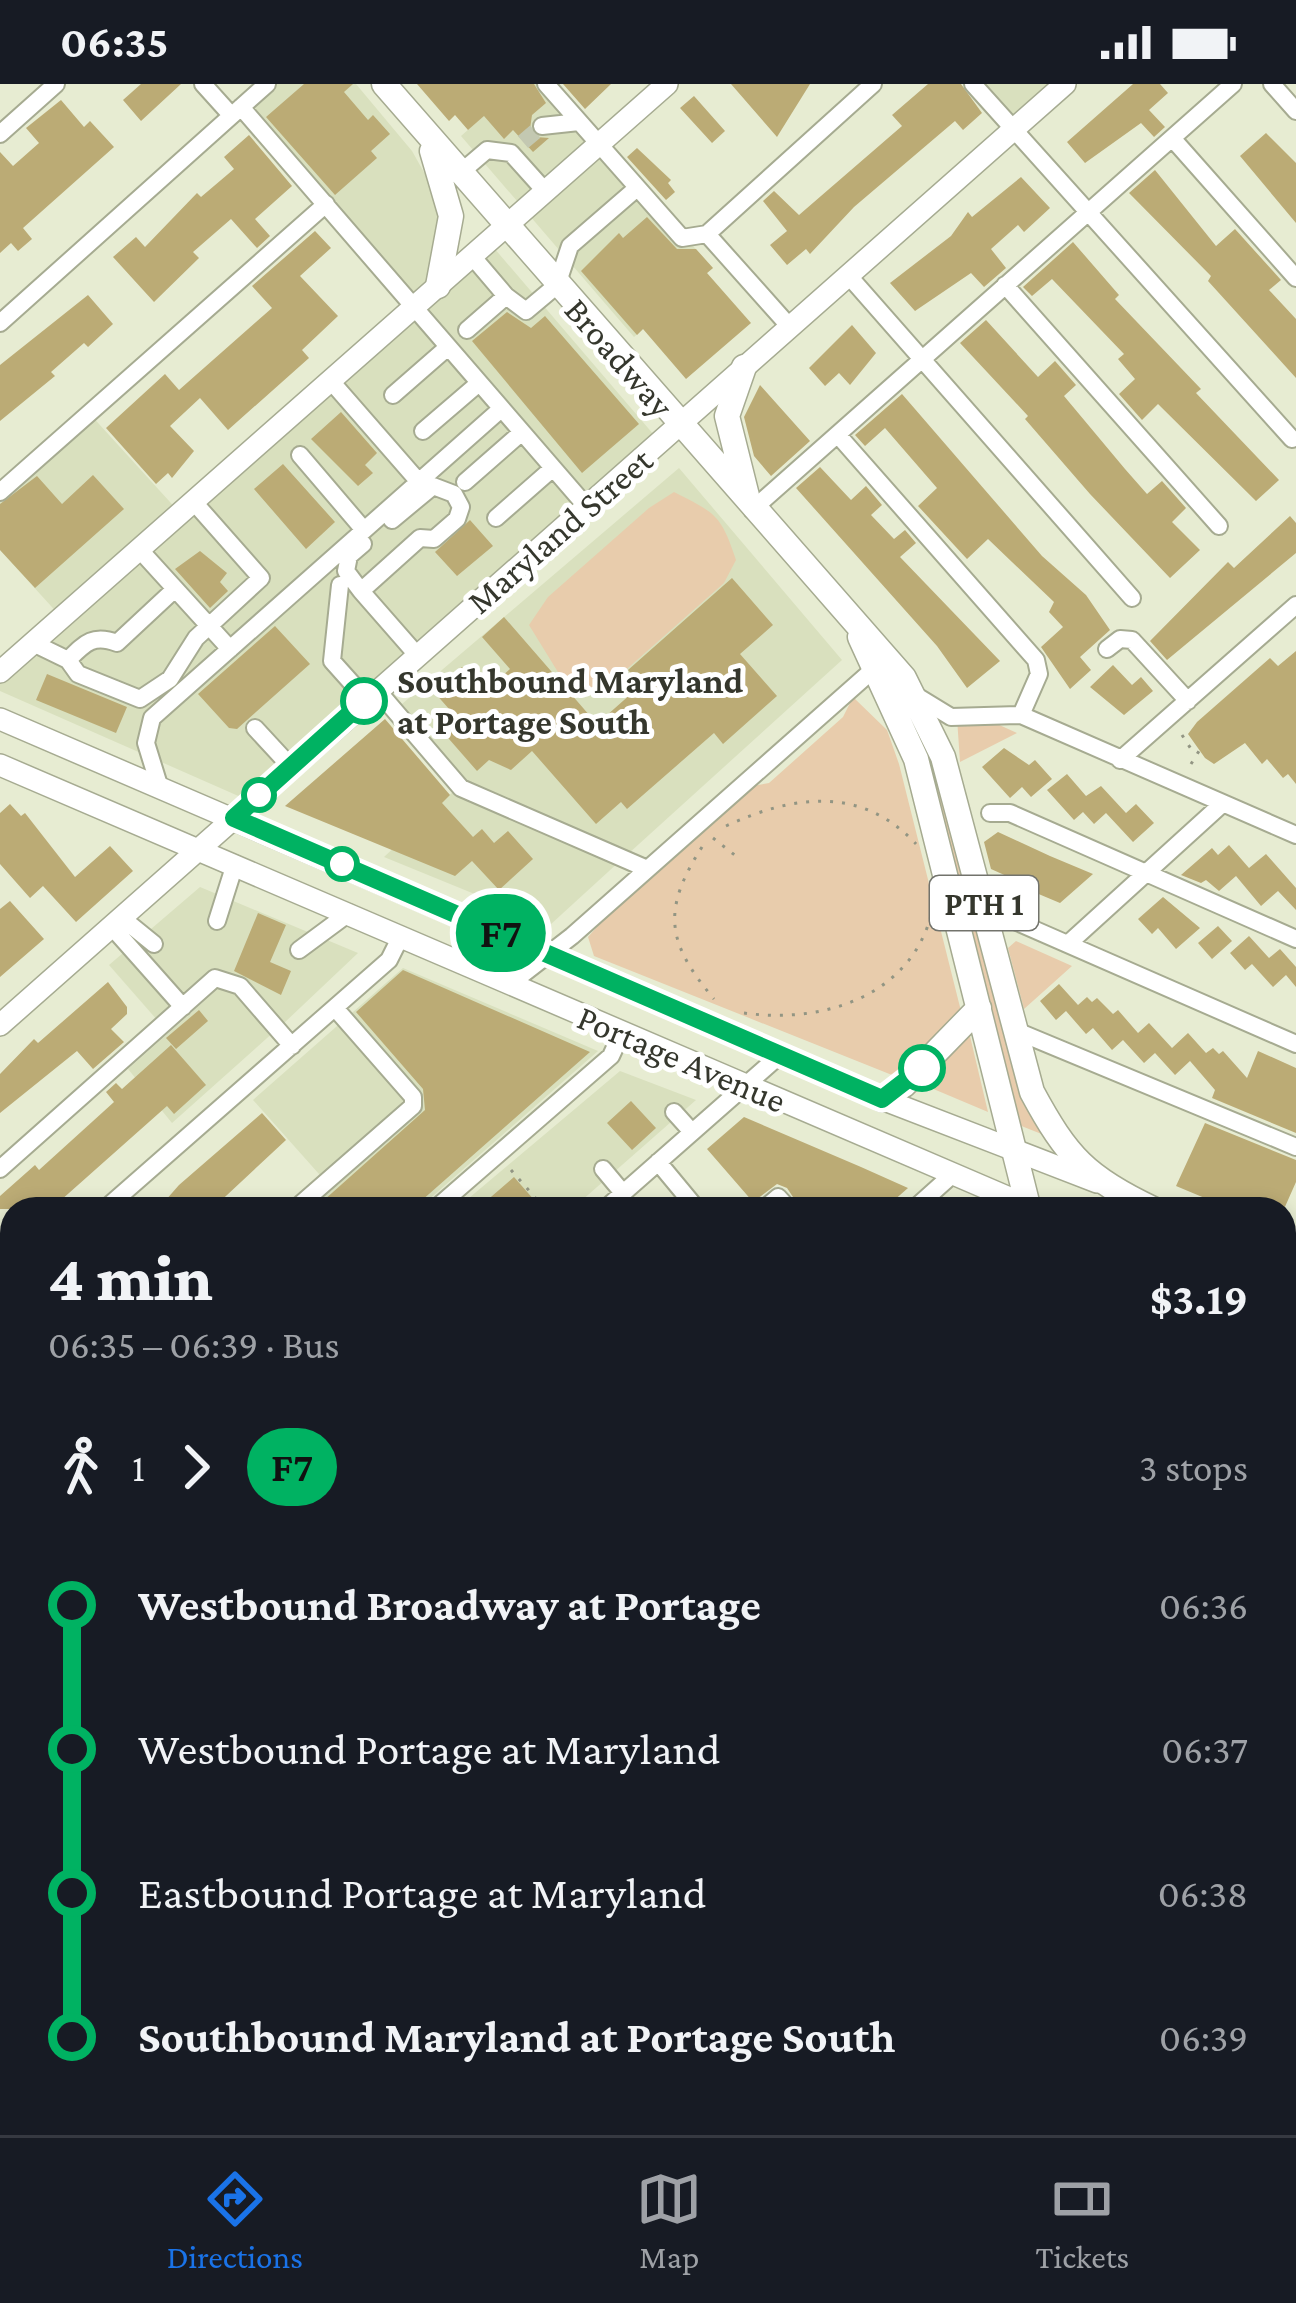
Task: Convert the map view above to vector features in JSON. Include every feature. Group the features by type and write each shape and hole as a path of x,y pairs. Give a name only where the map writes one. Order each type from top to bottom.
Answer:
{"highway":[{"name":"Broadway","path":"384,84 752,510 857,629 887,656 914,694 943,758 1024,1070 1046,1118 1097,1183"},
{"path":"425,132 451,216 438,286"},
{"path":"744,367 729,401 727,423 752,510"},
{"name":"Broadway","path":"857,629 916,759 1028,1197"},
{"path":"882,1099 920,1070 979,1008"},
{"name":"Portage Avenue","path":"1097,1183 1127,1197"}],"main road":[{"path":"0,672 667,84"},
{"name":"Maryland Street","path":"0,1025 1065,84"},
{"name":"Portage Avenue","path":"0,719 882,1099 1097,1183"},
{"name":"Portage Avenue","path":"0,765 1006,1197"}],"street":[{"path":"0,134 56,84"},
{"path":"203,84 236,111 326,204 586,506"},
{"path":"0,323 267,84"},
{"path":"546,84 682,238 707,234 873,84"},
{"path":"973,84 1292,439"},
{"path":"752,510 1233,84"},
{"path":"1272,84 1296,111"},
{"path":"542,126 578,122"},
{"path":"1172,138 1296,278"},
{"path":"460,172 487,150 517,147 545,191"},
{"path":"472,256 506,296 526,311 557,285 570,246 638,188"},
{"path":"0,492 326,204"},
{"path":"707,234 790,327"},
{"path":"848,275 1132,598"},
{"path":"1005,285 1219,526"},
{"path":"467,330 506,296"},
{"path":"392,395 448,347"},
{"path":"330,380 418,482"},
{"path":"423,430 479,383"},
{"path":"159,785 146,725 501,409"},
{"path":"465,482 522,432"},
{"path":"838,435 1036,660 1039,674 1021,715"},
{"path":"300,455 364,530"},
{"path":"496,518 553,468"},
{"path":"361,591 420,538 434,538 457,519 461,507 454,494 433,486 349,556 346,571 361,591 417,655"},
{"path":"33,643 68,660 79,674 140,699 170,679 208,627 261,578 193,501"},
{"path":"139,549 230,649"},
{"path":"323,566 340,585 361,591"},
{"path":"340,585 332,661 371,694 461,788 645,868"},
{"path":"68,660 86,641 100,637 117,643 175,589"},
{"path":"1120,760 1296,605"},
{"path":"1107,649 1120,639 1132,640 1187,700"},
{"path":"510,984 874,668"},
{"path":"914,694 951,717 1021,715 1296,836"},
{"path":"256,728 291,767"},
{"path":"1069,943 1222,804"},
{"path":"990,813 1010,813 1296,939"},
{"path":"217,920 235,864"},
{"path":"985,908 1296,1043"},
{"path":"299,950 349,914"},
{"path":"117,923 154,944"},
{"path":"117,923 182,1007"},
{"path":"120,1197 389,960 400,936"},
{"path":"0,1169 215,978 240,986 292,1046"},
{"path":"309,1197 412,1106 413,1097 335,1008"},
{"path":"1014,1030 1296,1147"},
{"path":"449,1197 610,1056 622,1032"},
{"path":"618,1197 780,1054"},
{"path":"674,1112 692,1132"},
{"path":"658,1162 687,1197"},
{"path":"603,1169 623,1193"},
{"path":"927,1197 953,1174"}],"path":[{"path":"1182,735 1197,753 1191,764"},
{"path":"726,826 793,801 851,802 889,818 927,857"},
{"path":"712,838 741,860"},
{"path":"702,848 678,890 674,926 683,959 714,999"},
{"path":"743,1012 817,1014 875,991 918,949 932,910"},
{"path":"497,1155 534,1197"}],"shaded area":[{"path":"267,84 356,84 412,151 434,190 440,227 426,294 488,241 660,442 252,802 0,691 0,672 61,617 0,550 0,492 89,413 180,513 414,307 241,107"},
{"path":"520,84 546,84 713,268 634,337 461,136"},
{"path":"973,84 1065,84 1014,129"},
{"path":"679,468 842,660 628,854 465,781 402,704"},
{"path":"674,492 708,511 726,533 736,560 724,583 611,683 591,692 561,677 529,625 548,597 649,508"},
{"path":"853,697 887,730 899,764 963,1019 897,1077 594,956 588,937 657,859 752,786 769,783 843,717"},
{"path":"957,718 995,723 1017,733 960,762"},
{"path":"917,720 932,756 1044,1135 1019,1125 912,723"},
{"path":"456,789 620,861 550,925 384,857"},
{"path":"200,887 358,953 283,1024 215,972 158,1021 109,965"},
{"path":"1016,941 1072,966 1024,1009 1008,948"},
{"path":"403,968 598,1051 432,1197 312,1197 327,1183 253,1100"},
{"path":"220,987 235,991 276,1030 172,1123 128,1069"},
{"path":"969,1032 988,1112 924,1085 931,1068"},
{"path":"620,1071 696,1100 586,1197 470,1197"}],"building":[{"path":"141,84 181,84 141,121 123,100"},
{"path":"304,84 353,84 344,92 368,120 373,115 390,134 371,151 377,158 335,195 266,117"},
{"path":"417,84 534,84 546,103 532,115 530,129 536,137 549,138 533,152 513,130 504,139 484,116 468,130 455,115 449,121"},
{"path":"563,84 611,84 585,109"},
{"path":"731,84 810,84 777,137"},
{"path":"928,84 961,84 982,113 963,130 955,121 854,207 810,254 806,249 787,265 770,245 787,231 763,201 774,191 799,215 902,126 892,115"},
{"path":"1133,84 1160,84 1168,93 1149,110 1165,127 1154,137 1141,123 1085,163 1067,142"},
{"path":"694,96 725,131 712,143 680,108"},
{"path":"61,100 84,127 90,121 114,147 23,228 32,239 18,251 11,243 0,253 0,152 13,166 39,143 26,128"},
{"path":"1266,133 1296,163 1296,223 1240,156"},
{"path":"249,135 292,186 255,219 270,236 257,248 231,219 193,252 199,258 154,302 113,257 136,237 145,247 197,193 201,197 234,169 224,157"},
{"path":"637,148 671,180 668,183 675,192 666,200 627,157"},
{"path":"1155,170 1216,246 1235,229 1281,280 1269,290 1296,319 1296,378 1208,281 1211,276 1129,193"},
{"path":"1021,177 1050,208 1024,232 1018,225 991,249 1006,268 984,287 971,273 915,311 890,283 951,236 968,212 972,217"},
{"path":"647,217 677,249 696,249 713,268 707,273 751,323 686,379 643,329 637,335 581,271 619,233 623,238"},
{"path":"315,231 331,248 300,276 338,316 302,350 309,358 228,430 200,398 170,426 194,451 172,478 168,473 156,484 106,428 165,374 179,390 272,308 252,286"},
{"path":"1073,242 1119,295 1115,299 1201,389 1196,393 1279,480 1256,501 1158,404 1142,420 1119,394 1135,379 1118,359 1124,354 1052,279 1032,296 1023,287"},
{"path":"88,295 113,324 88,347 84,343 51,372 55,376 0,421 0,365"},
{"path":"507,312 531,328 545,316 639,424 582,473 472,341"},
{"path":"986,320 1038,377 1055,361 1076,385 1064,396 1147,494 1162,481 1186,508 1172,522 1200,550 1170,578 1090,494 1025,419 1028,416 960,343"},
{"path":"852,325 876,353 850,385 839,373 825,386 809,368"},
{"path":"760,385 810,441 771,476 754,456 744,417"},
{"path":"902,394 1042,556 1086,595 1110,630 1080,657 1091,670 1070,689 1041,647 1063,627 1049,612 1054,602 988,539 967,559 918,506 937,488 885,428 865,446 855,435"},
{"path":"341,412 377,453 365,465 373,473 358,486 311,439"},
{"path":"283,464 335,522 306,549 254,489"},
{"path":"820,467 851,500 866,486 882,505 871,515 894,539 905,530 916,543 900,557 1000,661 967,688 937,646 796,488"},
{"path":"93,475 124,509 35,588 0,550 0,504 37,476 62,504"},
{"path":"1290,516 1296,523 1296,553 1167,660 1150,641 1228,562 1234,568"},
{"path":"470,520 493,546 457,576 435,552"},
{"path":"200,551 227,573 220,582 228,591 210,608 175,569"},
{"path":"732,578 773,625 740,654 777,696 723,744 714,733 627,809 621,802 596,824 532,751 511,770 489,760 477,771 442,731 457,718 434,692 462,667 484,692 510,669 482,637 504,617 597,724 641,685 628,670"},
{"path":"275,626 310,664 237,729 229,728 198,694"},
{"path":"1296,651 1296,784 1288,774 1283,778 1267,759 1262,764 1245,743 1214,764 1205,758 1188,734 1197,722 1270,658 1278,666"},
{"path":"1113,665 1132,685 1141,677 1153,691 1124,715 1090,687"},
{"path":"47,674 127,707 116,733 36,700"},
{"path":"385,719 450,795 442,803 473,837 482,829 494,843 508,831 533,859 499,890 472,861 455,876 285,806"},
{"path":"1004,748 1029,765 1035,760 1052,779 1031,797 1022,787 1010,798 982,767"},
{"path":"1067,774 1086,796 1101,786 1126,813 1136,804 1154,823 1133,842 1106,813 1094,824 1083,812 1074,820 1047,790"},
{"path":"10,804 21,816 25,813 75,877 110,846 133,871 76,922 43,886 30,898 0,864 0,813"},
{"path":"998,832 1093,874 1060,903 1008,881 1011,878 991,869 984,842"},
{"path":"1229,845 1249,868 1266,854 1296,888 1296,910 1278,891 1261,906 1236,876 1219,891 1206,880 1201,883 1181,875 1212,848 1218,855"},
{"path":"1163,897 1200,928 1176,949 1158,928 1152,934 1138,919"},
{"path":"10,901 44,939 0,977 0,909"},
{"path":"258,913 286,925 270,962 291,971 281,995 234,971"},
{"path":"1218,926 1232,941 1212,959 1198,943"},
{"path":"1249,936 1269,958 1280,949 1296,967 1296,987 1286,975 1273,987 1252,964 1245,970 1230,953"},
{"path":"403,970 590,1052 426,1197 327,1197 425,1110 423,1089 356,1012"},
{"path":"108,982 127,1007 127,1014 111,1029 124,1042 93,1069 77,1051 0,1113 0,1074 34,1039 38,1043"},
{"path":"1059,984 1078,1005 1087,997 1092,1002 1097,998 1113,1014 1118,1010 1138,1033 1149,1023 1172,1048 1188,1033 1206,1053 1213,1048 1219,1054 1223,1051 1247,1078 1258,1051 1296,1068 1296,1133 1212,1098 1215,1090 1190,1061 1175,1075 1155,1053 1144,1063 1123,1040 1112,1050 1093,1028 1086,1034 1066,1011 1056,1020 1040,1001"},
{"path":"199,1010 208,1021 176,1049 166,1038"},
{"path":"171,1045 206,1085 174,1114 167,1106 65,1197 0,1197 35,1165 39,1170 114,1102 106,1092 116,1083 122,1089"},
{"path":"631,1101 656,1128 632,1150 607,1123"},
{"path":"262,1113 286,1140 225,1197 168,1197"},
{"path":"744,1117 908,1188 898,1197 793,1197 777,1184 760,1197 749,1197 707,1149"},
{"path":"1205,1123 1296,1160 1296,1182 1289,1197 1202,1197 1176,1186"},
{"path":"514,1177 532,1197 491,1197"}],"tunnel":[{"path":"523,142 542,126"}],"bus line":[{"name":"F7","path":"364,701 234,818 882,1099 922,1068"}],"place":[{"name":"Southbound Maryland at Portage South","path":"364,701"}]}
